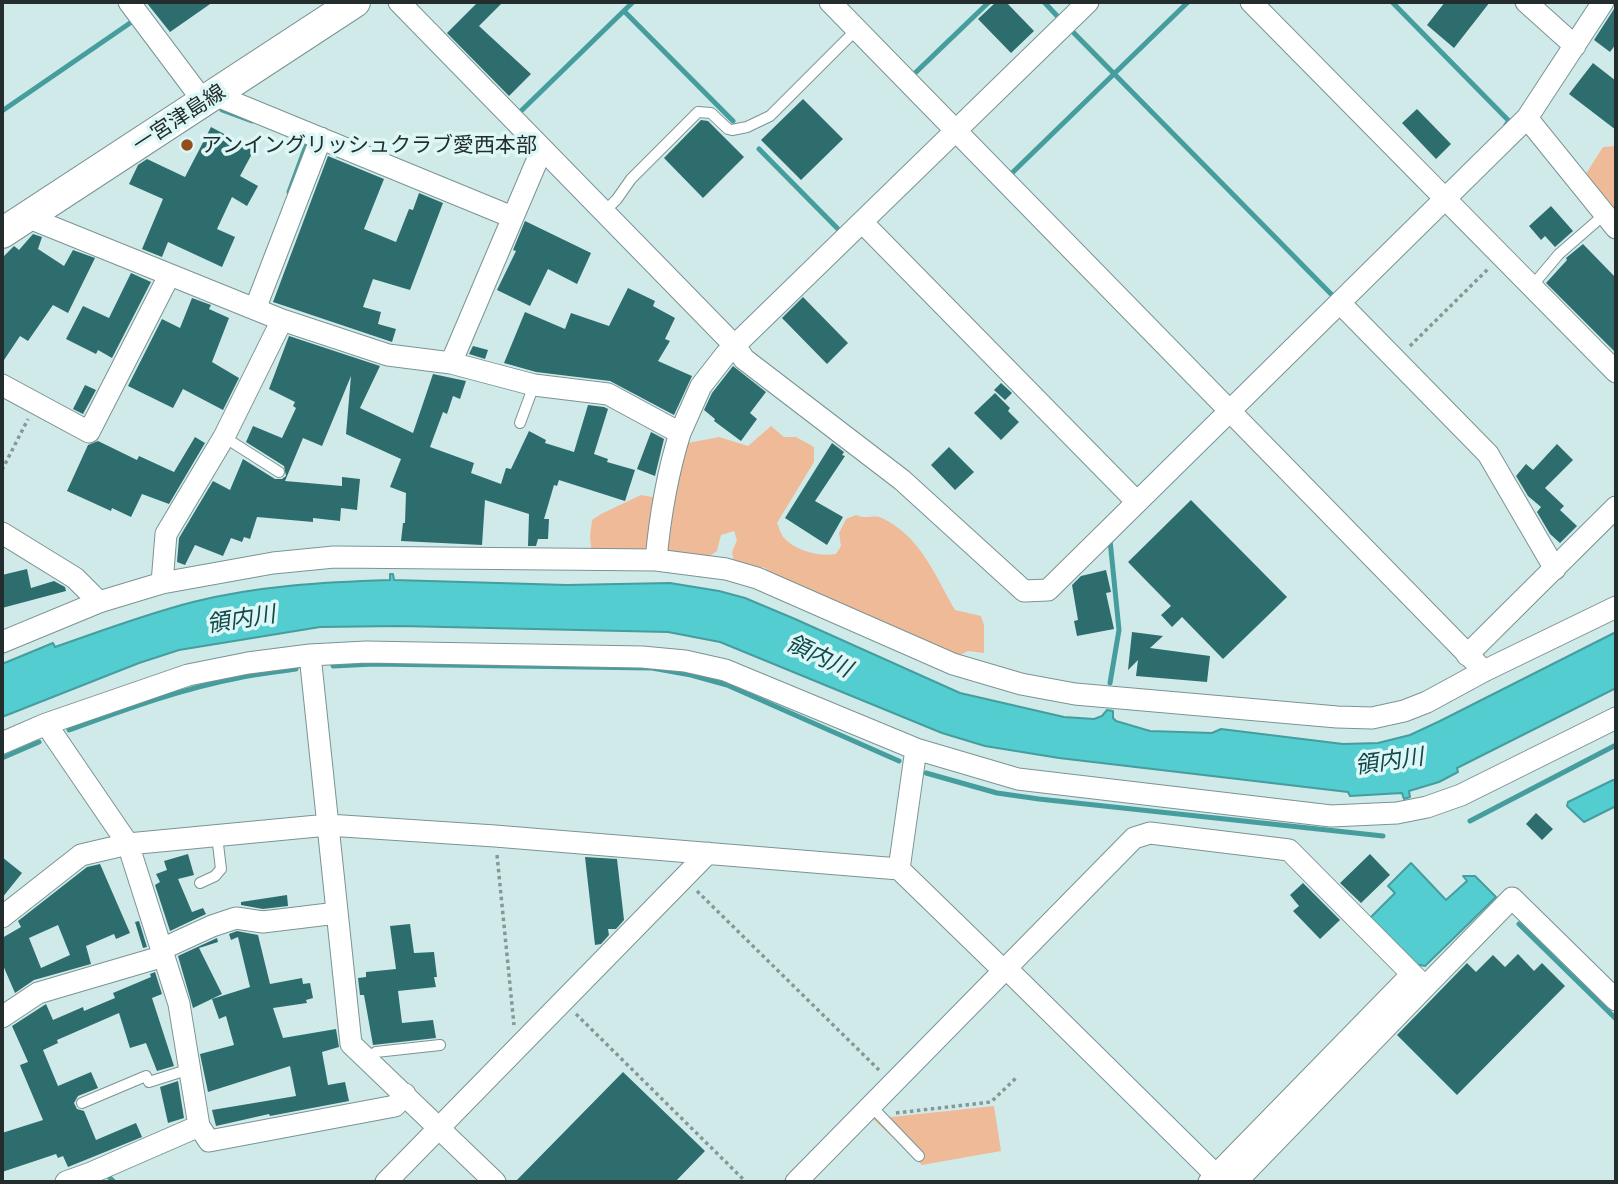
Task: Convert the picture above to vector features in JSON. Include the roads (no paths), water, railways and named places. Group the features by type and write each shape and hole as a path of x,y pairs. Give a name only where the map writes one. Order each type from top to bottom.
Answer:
{"main road":[{"name":"一宮津島線","path":"2,233 355,2"}],"street":[{"path":"129,2 210,98 321,138 512,218"},
{"path":"398,2 736,346 744,359 902,480 1024,591 1048,590 1527,118 1603,2"},
{"path":"830,2 1484,671"},
{"path":"656,560 660,512 670,466 680,433 701,386 726,354 1088,2"},
{"path":"1251,2 1616,372"},
{"path":"1526,2 1574,46"},
{"path":"1527,118 1611,221"},
{"path":"255,309 321,138"},
{"path":"451,363 542,149"},
{"path":"27,217 282,320 388,355 451,363 534,385 608,394 680,433"},
{"path":"862,222 1137,502"},
{"path":"2,384 89,432 169,276"},
{"path":"1340,303 1488,454 1555,569"},
{"path":"162,583 166,534 225,437 282,320"},
{"path":"1467,655 1616,507"},
{"path":"2,533 75,578 99,602"},
{"path":"2,642 99,602 162,583 273,563 334,557 656,560 726,569 757,578 953,664 1021,684 1075,694 1219,708 1372,718 1404,711 1427,702 1616,607"},
{"path":"2,743 46,724 188,676 248,663 310,655 380,652 642,657 685,661 725,670 916,749 1018,779 1331,816 1397,813 1427,807 1461,795 1616,718"},
{"path":"310,655 351,1044 495,1182"},
{"path":"46,724 128,844 179,1004 199,1126 209,1141 394,1106 405,1094"},
{"path":"898,869 916,749"},
{"path":"2,917 81,855 128,844 328,825 898,869 1221,1181 1418,980 1512,898 1616,1000"},
{"path":"796,1182 875,1111 893,1083 1134,838 1150,833 1289,850 1418,980"},
{"path":"386,1182 708,853"},
{"path":"2,1017 38,993 163,953 212,926 236,918 263,922 337,913"},
{"path":"66,1182 95,1178 199,1126"}],"lane":[{"path":"604,212 631,179 698,112 711,113 732,130 747,127 770,116 857,29"},
{"path":"1532,286 1559,254 1611,221"},
{"path":"520,423 534,385"},
{"path":"225,437 279,471"},
{"path":"200,883 215,876 221,869 217,836"},
{"path":"366,1058 376,1052 440,1045"},
{"path":"82,1104 146,1076 149,1082 190,1069"},
{"path":"875,1111 919,1156"}],"water":[{"name":"領内川","path":"390,574 393,574 394,580 567,585 670,583 719,591 745,598 795,619 960,693 1064,717 1094,719 1107,710 1113,711 1116,721 1150,731 1212,733 1221,729 1343,744 1378,743 1410,735 1616,632 1616,688 1457,768 1458,772 1439,782 1409,791 1410,797 1404,799 1402,793 1350,796 1348,792 1059,758 985,746 942,733 720,642 668,632 400,626 320,627 179,650 2,717 2,664 53,643 55,647 158,612 241,592 390,580"},
{"path":"1613,780 1616,781 1616,806 1584,822 1567,806 1568,802"},
{"path":"1411,863 1446,900 1467,881 1463,876 1475,876 1496,897 1425,966 1414,964 1369,919 1395,893 1388,886"}],"waterway":[{"path":"517,111 519,113 633,2"},
{"path":"913,75 989,2"},
{"path":"1044,2 1060,19"},
{"path":"1012,173 1188,2"},
{"path":"1392,2 1509,121 1506,125"},
{"path":"624,11 733,121"},
{"path":"2,111 133,21"},
{"path":"1071,30 1333,296"},
{"path":"222,110 252,121"},
{"path":"289,192 307,143 303,142"},
{"path":"759,149 841,232 843,230"},
{"path":"1110,540 1119,630 1110,683"},
{"path":"333,666 374,664 652,668 727,685 899,761"},
{"path":"69,730 195,688 296,669"},
{"path":"2,758 39,742"},
{"path":"1470,821 1616,745"},
{"path":"926,773 997,793 1039,799 1383,836"},
{"path":"1519,924 1616,1019"},
{"path":"110,1178 114,1182"}],"place":[{"name":"アンイングリッシュクラブ愛西本部","path":"187,145"}]}
